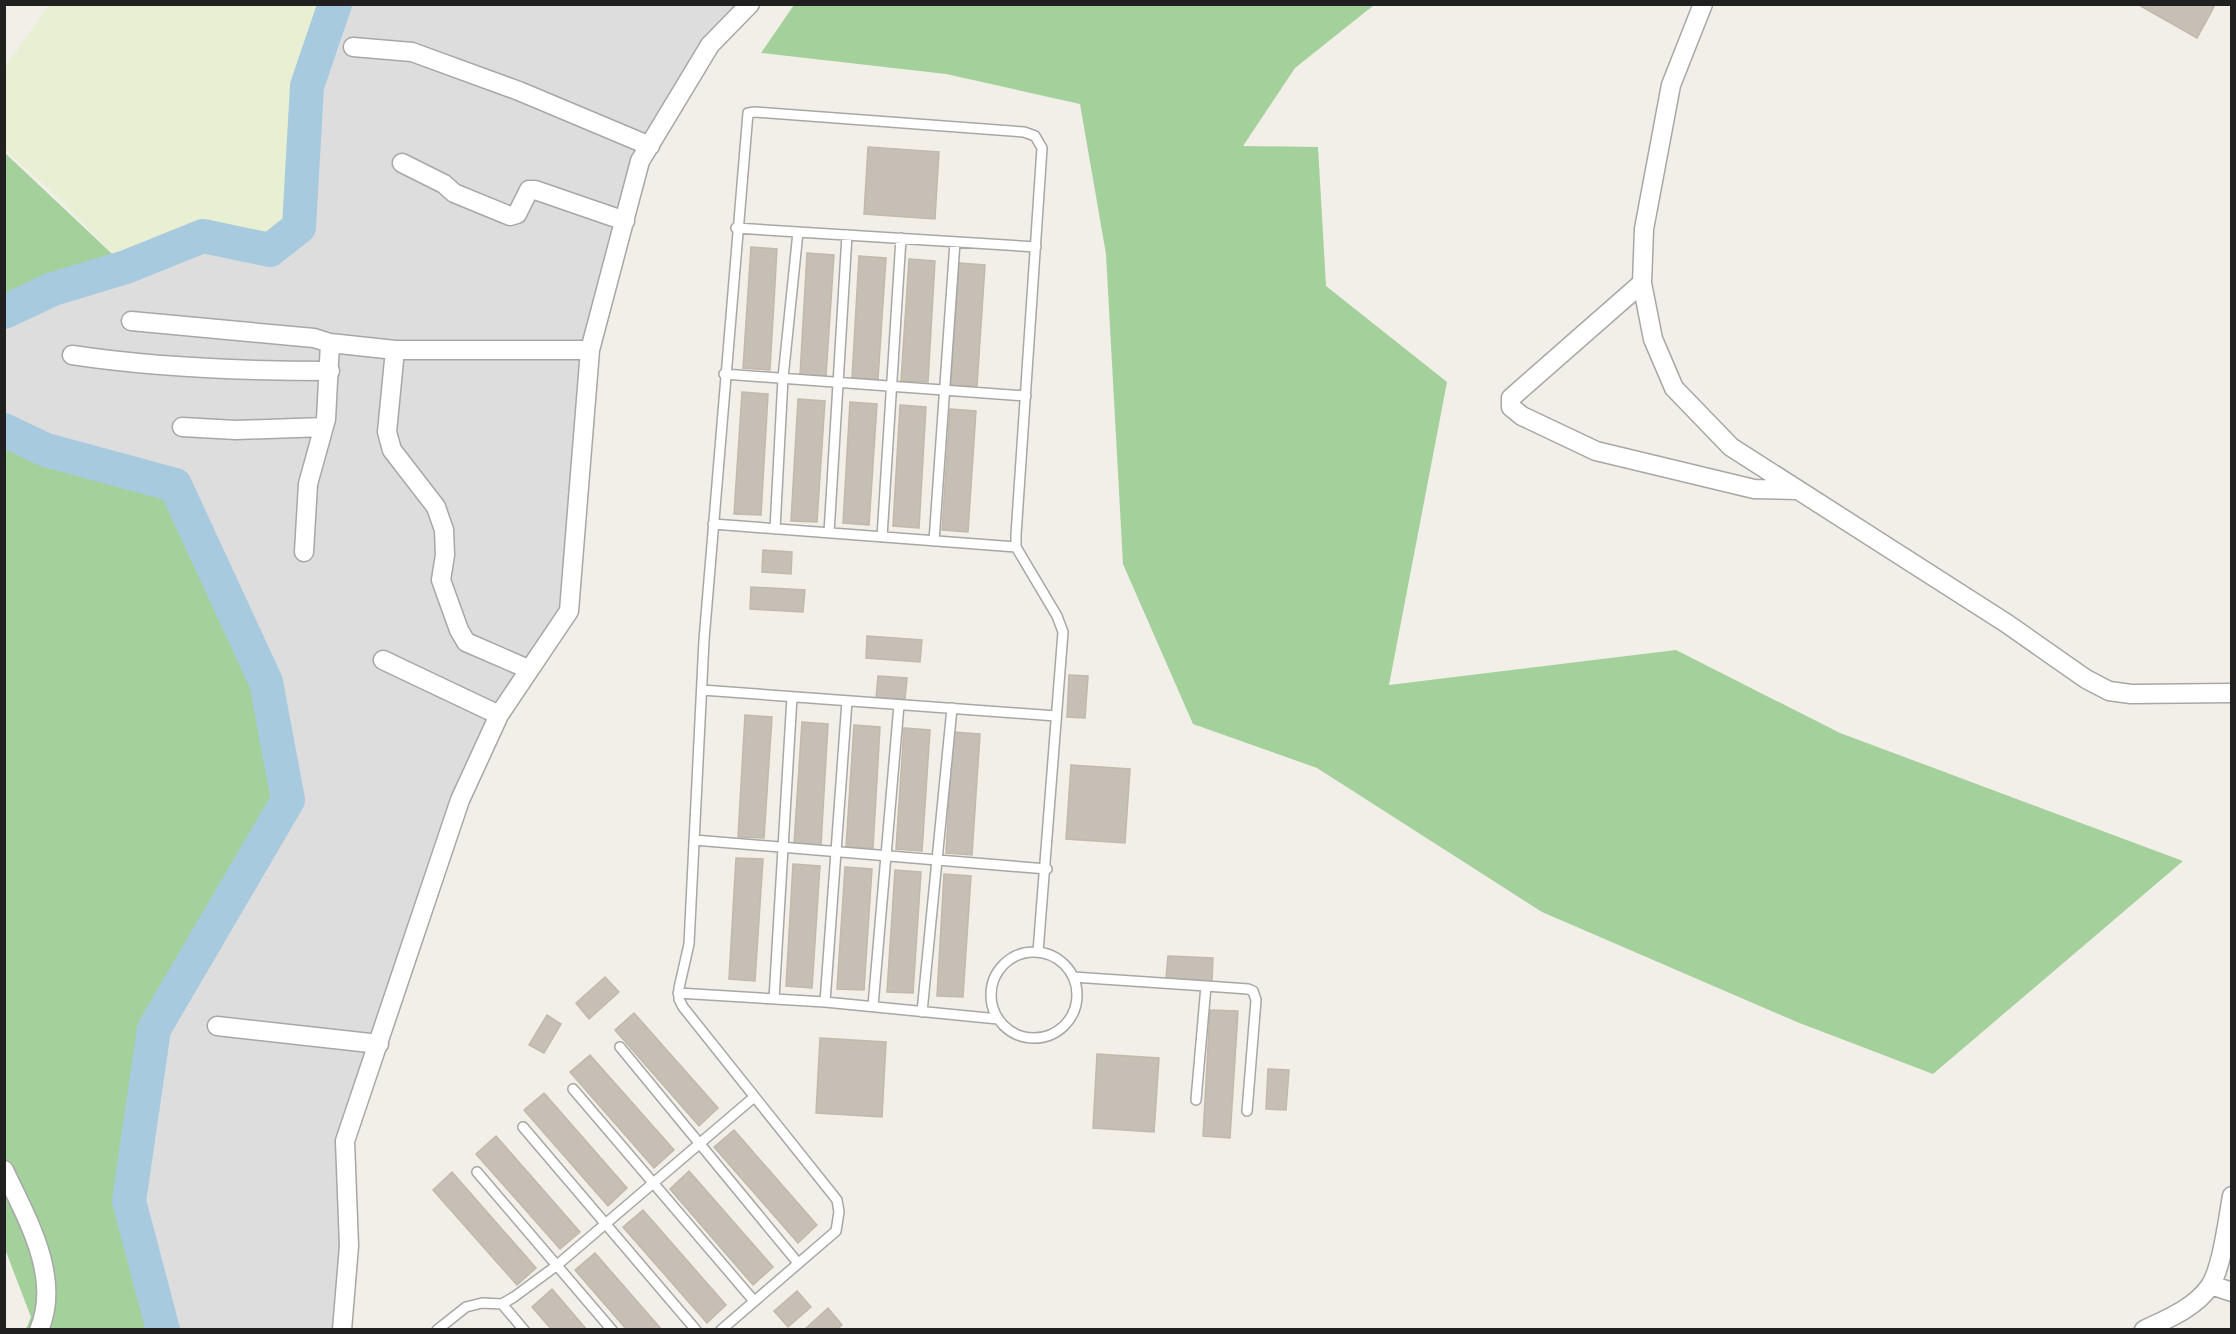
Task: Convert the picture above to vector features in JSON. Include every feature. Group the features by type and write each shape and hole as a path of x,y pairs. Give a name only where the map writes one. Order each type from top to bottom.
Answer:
{"street":[{"path":"342,1329 350,1246 345,1141 460,800 499,715 569,611 590,350 640,162 710,45 750,4"},
{"path":"1703,4 1671,85 1644,229 1642,283 1653,339 1674,388 1731,447 2006,623 2086,680 2109,691 2131,694 2232,693"},
{"path":"353,47 412,52 519,91 650,146"},
{"path":"402,164 444,184 454,193 510,216 517,214 529,190 535,190 624,220"},
{"path":"1642,283 1511,398 1511,407 1522,416 1596,451 1754,489 1797,490"},
{"path":"131,321 314,338 330,343 395,350 590,350"},
{"path":"304,552 308,484 324,427 330,370 330,343"},
{"path":"395,350 387,432 392,450 435,507 444,530 445,555 441,580 459,630 466,642 528,669"},
{"path":"72,355 138,365 223,371 330,370"},
{"path":"182,427 236,430 324,427"},
{"path":"383,660 499,715"},
{"path":"218,1026 379,1044"},
{"path":"4,1170 34,1237 44,1272 47,1306 39,1329"},
{"path":"2144,1329 2181,1312 2211,1285 2229,1227 2232,1196"},
{"path":"2211,1285 2232,1292"}],"lane":[{"path":"721,1329 836,1231 839,1212 837,1200 753,1098 683,1007 678,993 689,944 713,524 736,228 745,124 748,113 1024,132 1035,136 1042,148 1016,547 1061,624 1063,633 1047,869 1038,952"},
{"path":"736,228 1036,247"},
{"path":"775,529 783,378 798,232"},
{"path":"829,533 847,235"},
{"path":"882,537 901,238"},
{"path":"934,541 955,242"},
{"path":"724,374 1026,396"},
{"path":"713,524 1016,547"},
{"path":"702,690 1056,716"},
{"path":"774,999 792,697"},
{"path":"825,1002 847,701"},
{"path":"873,1006 898,705"},
{"path":"922,1012 952,708"},
{"path":"694,840 1047,869"},
{"path":"1029,952 1055,957 1073,977 1077,996 1075,1006 1072,1016 1059,1030 1040,1038 1031,1038 1012,1032 998,1019 991,1000 993,981 997,972 1010,958 1029,952"},
{"path":"1073,977 1253,991 1256,1000 1247,1112"},
{"path":"1196,1100 1206,986"},
{"path":"678,993 825,1002 998,1019"},
{"path":"620,1047 798,1263"},
{"path":"573,1089 754,1301"},
{"path":"437,1329 466,1307 482,1303 502,1304 556,1266 753,1098"},
{"path":"523,1127 607,1222 696,1329"},
{"path":"477,1172 612,1329"},
{"path":"502,1304 524,1329"}],"shaded area":[{"path":"335,5 750,5 710,45 640,162 583,366 569,611 501,707 345,1141 342,1329 163,1329 129,1201 154,1029 288,799 266,682 175,485 46,450 5,430 5,312 53,289 126,267 203,236 270,250 299,227 307,86"}],"green space":[{"path":"49,5 335,5 307,86 299,227 270,250 203,236 126,267 50,190 5,150 5,67"},
{"path":"794,5 1374,5 1295,68 1243,146 1318,147 1326,286 1447,382 1389,685 1676,650 1840,733 2183,861 1933,1074 1797,1022 1542,912 1317,768 1193,724 1123,564 1106,254 1080,104 946,74 761,53"},
{"path":"4,153 126,267 53,289 5,312"},
{"path":"5,430 46,450 175,485 266,682 288,800 154,1029 129,1201 163,1329 26,1329 31,1317 5,1249"}],"building":[{"path":"2137,4 2210,4 2214,7 2197,38"},
{"path":"868,147 939,152 935,219 864,214"},
{"path":"751,247 777,249 770,370 743,368"},
{"path":"807,253 834,255 826,376 800,375"},
{"path":"859,256 886,258 878,379 852,378"},
{"path":"909,259 935,261 928,382 901,381"},
{"path":"959,263 985,265 977,386 951,385"},
{"path":"742,392 768,394 761,515 734,514"},
{"path":"798,399 825,401 817,522 791,521"},
{"path":"850,402 877,404 869,525 843,523"},
{"path":"900,405 926,407 919,528 893,526"},
{"path":"950,409 976,411 968,532 942,530"},
{"path":"763,550 792,552 791,574 762,572"},
{"path":"751,587 805,590 803,612 750,609"},
{"path":"867,636 922,640 920,662 866,658"},
{"path":"1069,675 1088,676 1085,718 1067,717"},
{"path":"878,676 907,678 905,699 876,698"},
{"path":"745,715 772,717 764,838 738,837"},
{"path":"802,722 828,724 821,845 794,844"},
{"path":"854,725 880,727 873,848 846,847"},
{"path":"904,728 930,730 922,851 896,849"},
{"path":"953,732 980,734 972,855 946,853"},
{"path":"1071,765 1130,769 1125,843 1066,839"},
{"path":"736,858 763,859 755,981 729,979"},
{"path":"793,864 820,866 812,988 786,986"},
{"path":"845,867 872,869 864,990 837,989"},
{"path":"895,870 921,872 913,993 887,992"},
{"path":"944,874 971,876 963,997 937,996"},
{"path":"1168,956 1213,958 1212,981 1166,978"},
{"path":"605,977 619,992 589,1019 576,1003"},
{"path":"1210,1010 1238,1011 1230,1138 1203,1136"},
{"path":"634,1013 718,1108 699,1126 615,1030"},
{"path":"547,1015 561,1024 544,1053 529,1045"},
{"path":"820,1038 886,1042 882,1117 816,1113"},
{"path":"1097,1054 1159,1058 1154,1132 1093,1128"},
{"path":"590,1055 674,1150 654,1168 570,1072"},
{"path":"1268,1069 1289,1070 1286,1110 1266,1109"},
{"path":"544,1093 627,1188 608,1206 524,1110"},
{"path":"734,1130 817,1225 798,1243 714,1147"},
{"path":"496,1136 580,1232 560,1249 476,1154"},
{"path":"689,1171 773,1267 753,1285 670,1189"},
{"path":"452,1172 536,1268 517,1285 433,1190"},
{"path":"643,1210 726,1305 707,1323 623,1227"},
{"path":"595,1253 662,1330 627,1330 575,1270"},
{"path":"552,1289 587,1330 552,1330 532,1307"},
{"path":"797,1291 811,1307 788,1327 774,1311"},
{"path":"828,1308 842,1325 836,1330 804,1330"}],"waterway":[{"path":"4,312 53,289 126,267 203,236 270,250 299,227 307,86 335,4"},
{"path":"4,430 46,450 175,485 266,682 288,800 154,1029 129,1201 163,1330"}]}
